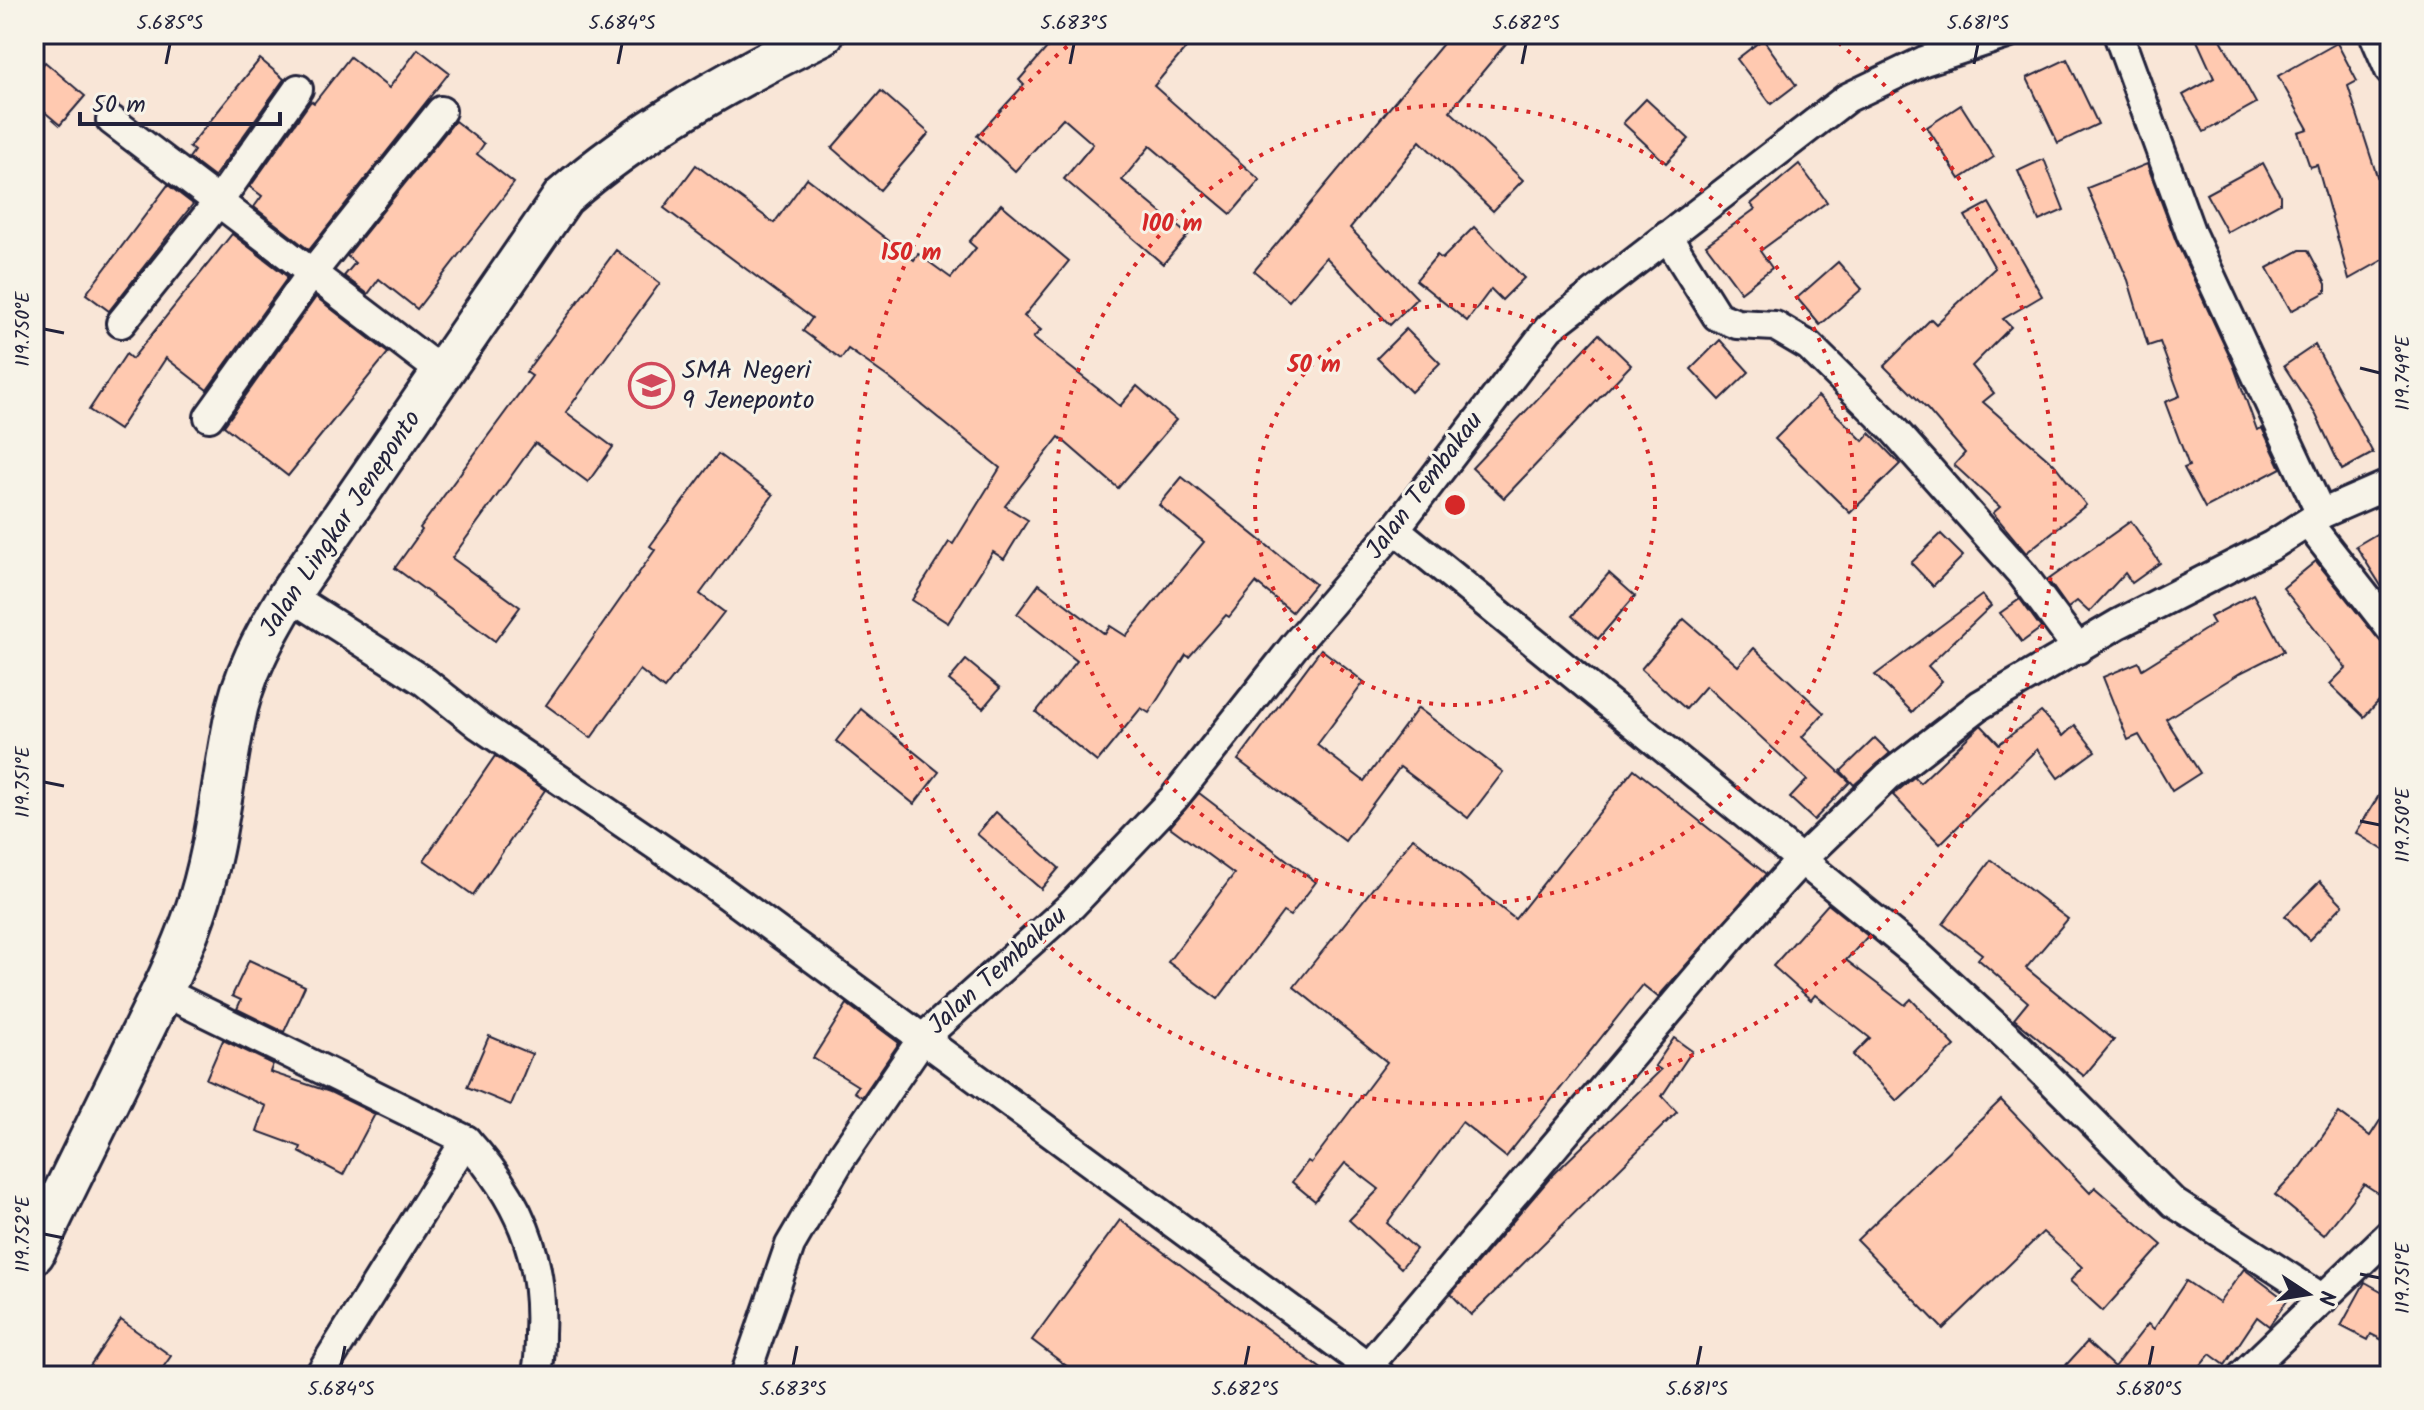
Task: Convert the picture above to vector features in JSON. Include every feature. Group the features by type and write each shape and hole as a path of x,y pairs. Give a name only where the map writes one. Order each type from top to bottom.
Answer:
{"main road":[{"name":"Jalan Lingkar Jeneponto","path":"34,1253 162,991 195,914 210,863 224,796 234,721 246,679 261,643 289,595 563,197 601,164 756,67 823,34"}],"street":[{"name":"Jalan Tembakau","path":"745,1376 790,1245 841,1158 922,1039 1072,905 1174,798 1296,644 1395,529 1549,328 1847,98 1924,61 2007,34"},
{"path":"2118,34 2191,234 2314,518 2390,628"},
{"path":"2374,34 2390,71"},
{"path":"121,323 219,201 298,89"},
{"path":"209,417 312,273 441,111"},
{"path":"111,120 443,373"},
{"path":"1667,236 1717,316 1737,324 1775,326 1809,346 1893,429 2022,574 2078,649"},
{"path":"289,595 414,674 479,725 710,882 1375,1371 1735,933 1802,859 1888,776 1980,705 2192,585 2271,546 2314,518 2390,484"},
{"path":"1395,529 1918,955 2017,1046 2174,1203 2323,1299"},
{"path":"162,991 466,1140 496,1173 528,1234 542,1296 536,1376"},
{"path":"319,1376 466,1140"},
{"path":"2242,1376 2390,1234"}],"building":[{"path":"1059,34 1198,34 1154,86 1260,180 1231,214 1150,146 1122,180 1188,235 1163,264 1064,179 1093,144 1063,118 1015,171 977,136 1024,85 1019,80"},
{"path":"1451,34 1514,34 1450,111 1523,180 1493,211 1420,141 1350,228 1417,298 1390,325 1326,257 1289,301 1254,271"},
{"path":"2194,34 2218,34 2256,103 2204,132 2183,95 2214,78"},
{"path":"1763,39 1796,85 1771,104 1737,59"},
{"path":"2337,43 2357,81 2348,86 2386,204 2390,203 2390,256 2349,279 2317,165 2310,167 2298,132 2308,129 2278,76"},
{"path":"418,49 449,73 309,250 254,207 262,196 250,187 311,101 314,103 350,57 389,88"},
{"path":"260,59 284,79 214,177 189,158 194,151 189,147"},
{"path":"2067,59 2098,124 2058,143 2027,78"},
{"path":"45,62 85,96 60,125 34,103 34,75"},
{"path":"881,91 929,133 880,190 832,148"},
{"path":"1646,99 1689,139 1666,163 1623,123"},
{"path":"1961,105 1994,157 1960,179 1927,127"},
{"path":"455,121 484,144 477,154 514,183 417,309 379,279 368,294 344,276 355,263 347,256"},
{"path":"2044,159 2064,210 2039,221 2018,171"},
{"path":"2263,163 2280,195 2280,203 2227,232 2206,194"},
{"path":"1799,164 1827,202 1760,251 1772,268 1741,292 1706,245 1755,209 1751,204"},
{"path":"2147,164 2176,241 2233,364 2257,430 2262,428 2281,468 2205,508 2184,468 2189,466 2165,402 2180,396 2160,342 2148,346 2128,280 2087,188"},
{"path":"696,165 774,223 807,178 914,260 918,254 951,278 976,248 969,242 1001,204 1069,261 1024,316 1041,330 1033,338 1120,406 1137,386 1176,420 1118,488 1059,437 1005,506 1028,520 1004,559 993,552 948,623 912,600 949,542 953,544 1000,468 889,378 848,349 841,359 803,331 812,318 664,208"},
{"path":"168,185 193,204 109,311 86,294"},
{"path":"1989,203 2042,296 2003,319 2011,327 1972,366 1994,393 1983,402 2054,464 2086,505 2026,553 1993,513 2000,507 1954,465 1965,453 1884,366 1931,319 1936,324 1995,268 1965,216"},
{"path":"1474,227 1524,278 1502,300 1491,289 1467,321 1416,280 1437,255 1442,259"},
{"path":"232,234 288,277 207,390 166,358 119,430 89,410 126,354 132,359"},
{"path":"616,250 660,283 566,412 613,447 588,482 535,443 452,558 520,607 495,641 395,568 422,530 420,528 532,376 526,372"},
{"path":"2300,250 2308,250 2326,284 2326,292 2291,311 2267,268"},
{"path":"1838,262 1862,289 1820,325 1797,298"},
{"path":"316,297 388,353 288,476 224,426"},
{"path":"1406,329 1440,363 1411,392 1377,358"},
{"path":"1599,334 1631,365 1504,498 1472,468"},
{"path":"1720,340 1749,372 1720,400 1691,369"},
{"path":"2315,345 2373,453 2342,470 2316,415 2284,366"},
{"path":"1818,396 1863,441 1870,433 1900,464 1850,513 1775,439"},
{"path":"718,454 773,495 700,594 724,612 664,689 640,670 591,738 546,705 655,550 650,546"},
{"path":"1182,477 1315,584 1292,612 1256,583 1229,617 1226,615 1189,657 1186,655 1149,713 1141,708 1097,762 1036,712 1077,661 1017,614 1039,584 1105,634 1110,626 1126,636 1204,542 1159,505"},
{"path":"2131,521 2160,563 2132,583 2125,573 2089,612 2077,601 2068,608 2048,580"},
{"path":"2390,526 2390,600 2356,546"},
{"path":"1941,534 1963,556 1933,586 1911,563"},
{"path":"2316,561 2390,653 2390,689 2364,717 2330,684 2346,668 2283,588"},
{"path":"1609,573 1635,596 1598,639 1572,616"},
{"path":"2253,594 2284,651 2240,673 2166,719 2200,773 2172,791 2139,735 2128,740 2103,677 2139,662 2142,669 2214,624 2210,617"},
{"path":"1982,595 1991,606 1928,666 1942,681 1912,712 1875,675"},
{"path":"2020,599 2041,628 2022,642 2000,613"},
{"path":"1684,619 1738,666 1754,648 1824,713 1802,737 1850,782 1814,820 1790,798 1807,780 1706,686 1686,709 1641,669"},
{"path":"1321,649 1364,682 1317,745 1364,781 1418,708 1503,772 1468,818 1400,767 1345,841 1238,760"},
{"path":"966,660 1000,688 983,708 949,680"},
{"path":"861,709 939,772 914,804 836,741"},
{"path":"2041,712 2063,736 2075,725 2095,751 2058,778 2037,749 1940,844 1893,795 1914,777 1920,783 1981,725 1999,744"},
{"path":"1875,738 1890,753 1854,785 1841,771"},
{"path":"495,756 545,790 473,895 424,860"},
{"path":"1634,769 1766,874 1658,997 1643,985 1506,1157 1462,1122 1387,1223 1416,1249 1401,1268 1349,1220 1379,1189 1345,1163 1315,1201 1292,1182 1308,1161 1311,1163 1387,1062 1294,987 1413,838 1515,919"},
{"path":"2390,777 2390,854 2356,833"},
{"path":"1199,793 1316,882 1290,916 1283,912 1218,999 1168,962 1234,874 1170,827"},
{"path":"996,812 1059,868 1041,889 977,834"},
{"path":"1991,860 2068,919 2026,968 2114,1040 2084,1076 2014,1019 2028,1002 1978,959 1982,954 1943,924"},
{"path":"2320,881 2343,905 2309,940 2285,916"},
{"path":"1828,904 1868,936 1846,960 1905,1005 1911,999 1955,1046 1897,1101 1853,1055 1870,1038 1815,995 1811,1000 1773,966"},
{"path":"249,960 305,986 284,1032 237,1009 241,1000 232,996"},
{"path":"847,1004 899,1043 862,1097 854,1092 858,1086 813,1058"},
{"path":"489,1036 532,1054 511,1105 467,1087"},
{"path":"1674,1038 1692,1051 1662,1096 1677,1112 1471,1315 1451,1294 1550,1178 1661,1070 1655,1066"},
{"path":"223,1040 273,1064 270,1072 330,1092 375,1114 343,1175 299,1152 301,1147 257,1131 266,1106 206,1079"},
{"path":"2001,1100 2090,1193 2095,1187 2162,1245 2103,1311 2070,1281 2082,1267 2043,1232 1943,1329 1857,1240"},
{"path":"2390,1105 2390,1177 2378,1193 2364,1184 2324,1235 2275,1195 2301,1167 2339,1113 2370,1136"},
{"path":"1120,1220 1331,1376 1080,1376 1032,1340"},
{"path":"2244,1269 2287,1301 2269,1326 2257,1317 2225,1365 2210,1354 2192,1376 2056,1376 2087,1342 2114,1367 2148,1324 2154,1329 2186,1281 2219,1303"},
{"path":"2365,1282 2390,1296 2390,1344 2371,1334 2368,1340 2341,1326"},
{"path":"121,1320 171,1356 157,1376 83,1376"}],"place":[{"name":"SMA Negeri 9 Jeneponto","path":"651,386"}]}
